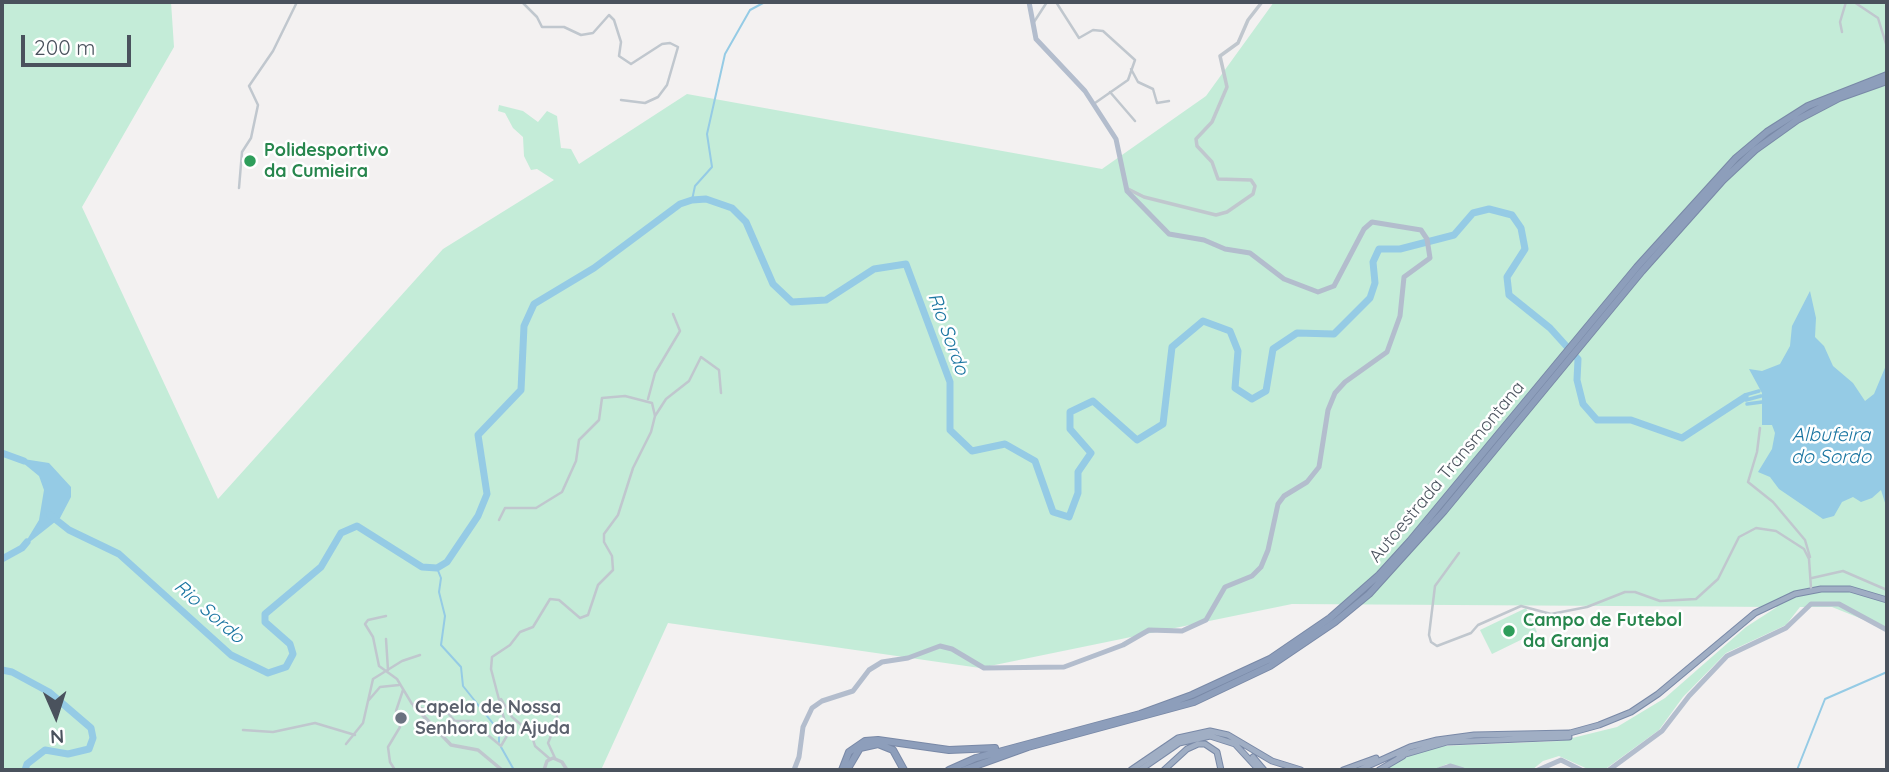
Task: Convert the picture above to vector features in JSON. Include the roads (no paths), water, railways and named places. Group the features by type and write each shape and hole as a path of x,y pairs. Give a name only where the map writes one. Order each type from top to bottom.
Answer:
{"highway":[{"name":"Autoestrada Transmontana","path":"964,770 1194,702 1233,685 1304,645 1369,594 1717,176 1767,132 1830,96 1887,75"},
{"name":"Autoestrada Transmontana","path":"1639,269 1755,150 1815,110 1887,81"},
{"name":"Autoestrada Transmontana","path":"949,770 976,758 1031,741 1140,714 1229,680 1289,646 1330,618 1379,575 1494,445"},
{"path":"1359,770 1410,747 1437,740 1474,735 1570,733 1631,712 1658,694 1732,630 1775,602 1821,589 1850,589 1887,602"},
{"path":"1367,770 1412,751 1447,742 1558,738 1600,728 1632,715 1660,697 1734,632 1776,605 1821,592 1850,593 1887,602"},
{"path":"1131,770 1188,734 1210,731 1223,734 1272,761 1301,770"},
{"path":"1343,770 1443,736 1475,733 1542,734"},
{"path":"1223,734 1246,749 1261,769"},
{"path":"1140,770 1179,743 1210,736 1235,744 1261,769"},
{"path":"844,770 849,752 865,741 878,740 972,751 1031,741"},
{"path":"844,770 860,748 878,744 893,750 904,770"},
{"path":"1164,770 1186,749 1198,744 1205,744 1217,752 1220,770"},
{"path":"1379,770 1412,751"},
{"path":"972,770 979,764"}],"main road":[{"path":"794,770 799,757 803,727 812,708 823,700 853,691 869,670 881,663 908,658 940,646 952,649 982,668 1069,667 1124,644 1148,630 1182,631 1205,621 1226,586 1252,576 1261,567 1269,548 1279,502 1307,482 1318,469 1328,412 1335,393 1346,380 1388,352 1401,314 1403,278 1429,260 1430,252 1424,233 1415,227 1371,223 1364,229 1334,285 1326,292 1316,292 1282,279 1250,253 1224,249 1201,239 1170,234 1126,188 1118,143 1094,103 1039,44 1028,2"},
{"path":"1609,770 1662,731 1689,696 1727,656 1785,629 1814,603 1839,604 1887,630"},
{"path":"1538,770 1561,760 1581,770"},
{"path":"1437,770 1452,766 1463,770"}],"street":[{"path":"239,188 242,152 251,138 258,105 249,86 273,51 297,2"},
{"path":"522,2 537,17 542,27 553,30 564,27 582,35 593,33 609,15 614,20 621,42 619,56 631,64 662,44 670,43 678,47 667,85 658,97 645,103 621,100"},
{"path":"1032,25 1047,2"},
{"path":"1056,2 1079,38 1093,30 1105,32 1134,58 1128,80 1094,103"},
{"path":"1126,188 1150,198 1218,215 1253,194 1255,186 1251,180 1218,180 1210,159 1196,142 1198,134 1212,122 1227,87 1220,56 1238,43 1248,20 1262,2"},
{"path":"1842,32 1840,22 1846,2"},
{"path":"1855,2 1865,2"},
{"path":"1855,2 1878,18 1887,47"},
{"path":"1132,69 1138,82 1153,89 1157,103 1169,101"},
{"path":"1110,92 1135,121"},
{"path":"1141,206 1150,198"},
{"path":"648,399 656,372 680,332 673,314"},
{"path":"414,706 444,709 455,721 471,721 489,733 500,747 508,734 491,664 493,655 511,645 520,632 534,626 548,600 558,599 580,618 589,615 598,585 613,569 604,533 619,514 632,469 655,416 666,399 689,381 701,357 719,370 721,393"},
{"path":"499,520 506,508 536,508 563,491 576,461 580,439 599,419 602,398 625,396 648,399 654,405 655,416"},
{"path":"1760,428 1757,453 1747,481 1755,491 1773,502 1806,542 1811,588"},
{"path":"1459,552 1435,586 1429,635 1431,642 1437,646 1460,639 1478,625 1521,606 1552,614 1587,607 1625,592 1635,592 1660,601 1696,599 1704,595 1718,579 1740,537 1756,528 1776,531 1797,542 1810,561"},
{"path":"1810,578 1845,572 1887,590"},
{"path":"386,616 365,622 374,638 376,659 397,679 414,706 451,745 480,751 502,770"},
{"path":"386,639 386,671"},
{"path":"346,744 363,722 371,682 386,671 419,655"},
{"path":"368,701 381,687 400,685"},
{"path":"395,770 390,762 388,747 392,736 400,728 396,710 403,690"},
{"path":"499,696 511,716 531,732 536,747 564,763 566,770"},
{"path":"553,758 548,742 556,723 559,701"},
{"path":"243,730 273,732 313,723 355,735"},
{"path":"544,770 553,758"}],"water":[{"name":"Albufeira do Sordo","path":"1810,291 1816,318 1815,337 1824,346 1833,366 1853,383 1865,401 1874,394 1887,363 1887,509 1881,490 1872,498 1861,502 1853,497 1842,502 1834,516 1823,519 1779,489 1770,477 1758,472 1772,449 1775,433 1772,425 1762,425 1762,393 1749,369 1762,371 1780,364 1790,346 1792,326"},
{"path":"17,458 49,463 71,487 71,497 60,518 22,548 39,520 44,490 39,476"}],"waterway":[{"path":"692,200 695,186 712,167 707,134 725,54 750,10 765,2"},
{"name":"Rio Sordo","path":"50,515 69,530 119,554 231,655 268,673 286,667 293,654 290,644 265,622 265,614 321,567 341,533 357,526 422,567 437,568 447,562 478,516 487,494 478,435 521,390 524,326 534,304 594,268 680,204 706,199 732,208 746,222 773,284 792,302 826,300 874,269 906,264 950,382 950,430 972,451 1005,444 1035,461 1053,512 1069,517 1078,493 1078,472 1091,453 1070,429 1070,412 1093,401 1137,440 1163,424 1172,347 1203,321 1230,331 1238,351 1235,388 1252,399 1266,391 1273,349 1297,333 1334,334 1370,298 1375,283 1373,262 1379,249 1400,249 1454,235 1473,213 1489,209 1512,215 1521,228 1525,249 1507,277 1509,295 1550,328 1578,359 1577,380 1583,404 1597,420 1631,420 1682,438 1745,397"},
{"path":"1745,395 1759,391"},
{"path":"1746,400 1761,396"},
{"path":"1747,404 1762,402"},
{"path":"2,453 24,461"},
{"path":"2,559 22,548 27,542"},
{"path":"437,568 441,578 439,592 445,616 441,645 461,667 463,686 499,731 499,742"},
{"path":"2,670 12,672 49,692 91,728 93,738 89,749 68,754 45,750 27,764 25,770"},
{"path":"1797,770 1825,699 1887,672"},
{"path":"501,747 514,770"}],"place":[{"name":"Polidesportivo da Cumieira","path":"250,161"},
{"name":"Campo de Futebol da Granja","path":"1509,631"},
{"name":"Capela de Nossa Senhora da Ajuda","path":"401,718"}]}
